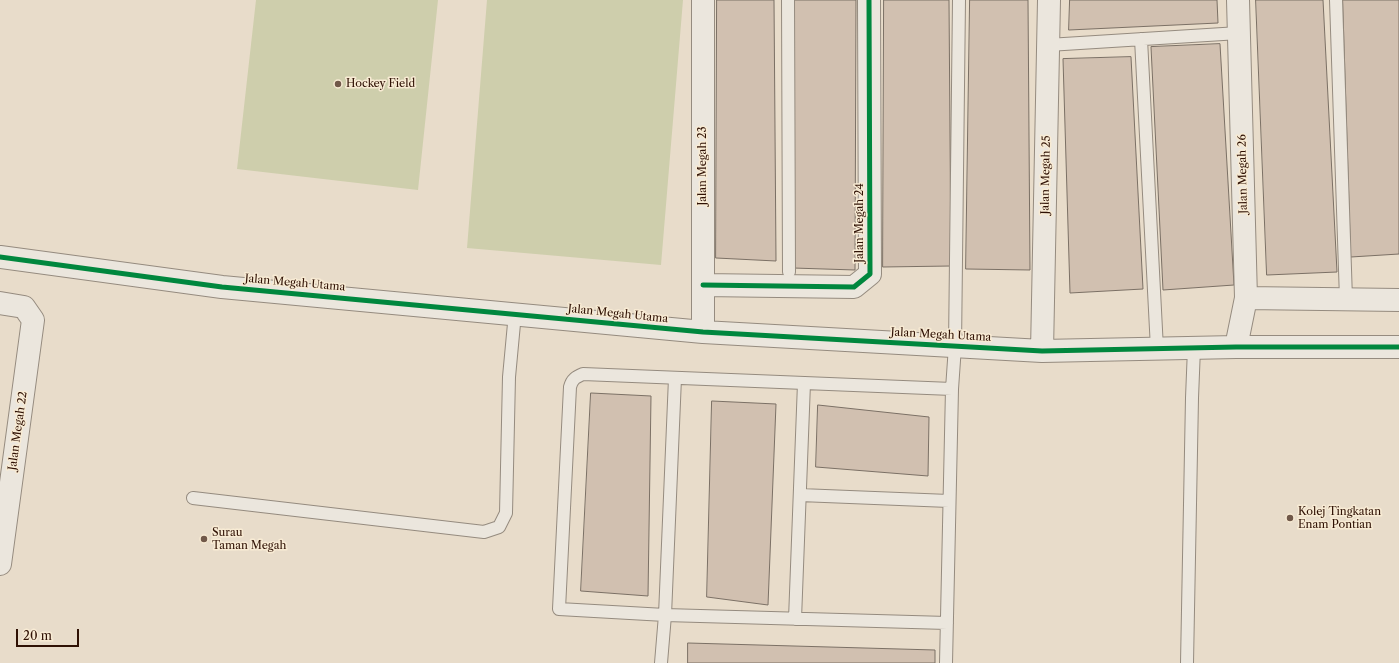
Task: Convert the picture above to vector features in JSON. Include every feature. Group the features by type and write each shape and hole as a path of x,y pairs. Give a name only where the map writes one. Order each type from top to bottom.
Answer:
{"street":[{"name":"Jalan Megah 23","path":"703,0 703,332"},
{"name":"Jalan Megah 24","path":"703,285 854,287 870,274 869,0"},
{"name":"Jalan Megah 25","path":"1042,351 1049,0"},
{"name":"Jalan Megah 26","path":"1236,347 1246,298 1238,0"},
{"name":"Jalan Megah Utama","path":"0,257 222,287 515,313 703,332 1042,351 1236,347 1399,347"},
{"path":"1246,298 1399,300"},
{"name":"Jalan Megah 22","path":"0,564 33,320 24,307 9,304"}],"lane":[{"path":"788,0 788,272"},
{"path":"946,663 952,389 955,346 959,0"},
{"path":"1336,0 1346,299"},
{"path":"1048,45 1239,33"},
{"path":"1141,39 1157,349"},
{"path":"193,498 484,532 499,527 506,513 509,377 515,313"},
{"path":"1187,663 1194,348"},
{"path":"947,623 665,615 559,609 570,387 572,381 576,377 583,374 952,389"},
{"path":"662,663 675,378"},
{"path":"795,619 804,383"},
{"path":"800,495 949,501"}],"green space":[{"name":"Hockey Field","path":"256,0 438,0 418,190 237,169"},
{"path":"487,0 683,0 661,265 467,248"}],"building":[{"path":"717,0 774,0 776,261 716,258"},
{"path":"792,0 856,0 855,270 793,268"},
{"path":"884,0 949,0 951,266 883,267"},
{"path":"970,0 1028,0 1030,270 966,269"},
{"path":"1070,0 1217,0 1218,23 1069,30"},
{"path":"1256,0 1323,0 1337,272 1267,275"},
{"path":"1343,0 1399,0 1399,254 1351,257"},
{"path":"1220,44 1234,285 1163,290 1151,47"},
{"path":"1131,57 1143,289 1070,293 1063,59"},
{"path":"591,393 651,396 648,596 581,591"},
{"path":"712,401 776,404 768,605 707,597"},
{"path":"818,405 929,417 928,476 816,467"},
{"path":"688,643 935,650 935,663 688,663"}],"cycle path":[{"path":"703,285 854,287 870,274 869,0"},
{"path":"0,257 222,287 703,332 1042,351 1236,347 1399,347"}],"place":[{"name":"Hockey Field","path":"338,84"},
{"name":"Kolej Tingkatan Enam Pontian","path":"1290,518"},
{"name":"Surau Taman Megah","path":"204,539"}]}
